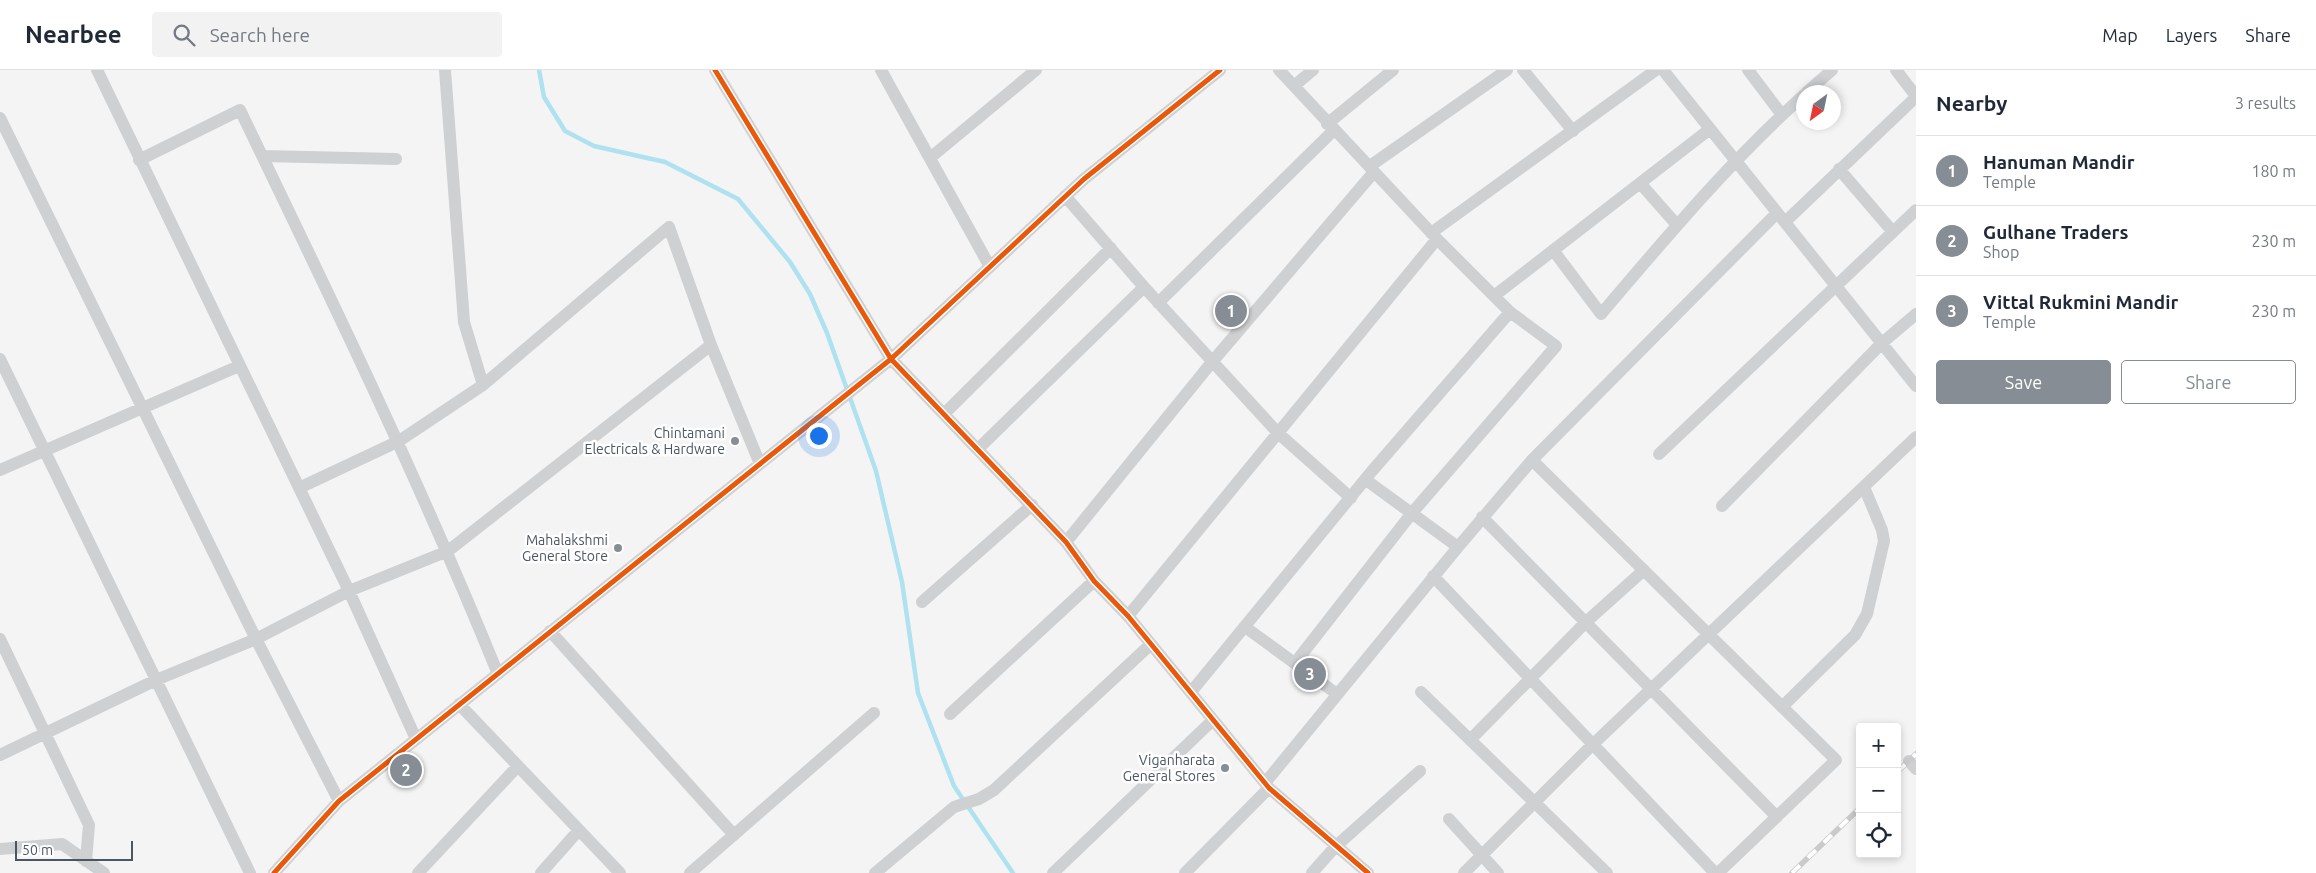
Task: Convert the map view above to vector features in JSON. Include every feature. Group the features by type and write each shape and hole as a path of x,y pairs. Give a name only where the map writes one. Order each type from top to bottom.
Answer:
{"street":[{"path":"97,70 349,591 416,739"},
{"path":"445,70 464,322 483,384"},
{"path":"715,70 891,358 1066,542 1094,580 1128,616 1267,786 1335,847 1368,873"},
{"path":"881,70 990,267"},
{"path":"930,158 1036,70"},
{"path":"274,873 339,801 891,358 1065,196 1220,70"},
{"path":"1279,70 1330,127 1434,236 1510,312 1556,346 1412,514 1295,663"},
{"path":"1294,86 1313,70"},
{"path":"1158,303 1330,127 1393,70"},
{"path":"1066,542 1372,169 1507,70"},
{"path":"1523,70 1573,131"},
{"path":"1128,616 1278,433 1434,236 1656,70"},
{"path":"1663,70 1916,386"},
{"path":"1748,70 1782,115"},
{"path":"1815,85 1832,70"},
{"path":"1185,873 1267,786 1337,694 1482,517 1532,460 1781,218 1839,169 1916,97 1896,70"},
{"path":"1554,250 1601,314 1677,225 1796,102"},
{"path":"139,160 240,110 399,441 448,550 498,674"},
{"path":"0,118 256,639 339,801"},
{"path":"1494,296 1710,129"},
{"path":"262,156 396,159"},
{"path":"1839,169 1893,232"},
{"path":"1640,183 1677,225"},
{"path":"1065,196 1158,303 1278,433 1351,498"},
{"path":"1659,454 1916,210"},
{"path":"299,488 399,441 483,384 669,227 711,345 760,464"},
{"path":"944,414 1111,248"},
{"path":"978,449 1144,287"},
{"path":"1190,692 1366,480 1510,312"},
{"path":"1722,506 1882,344 1916,314"},
{"path":"0,755 156,680 256,639 349,591 448,550 711,345"},
{"path":"0,359 250,873"},
{"path":"0,470 239,366"},
{"path":"1464,873 1594,744 1710,636 1916,437"},
{"path":"1434,576 1716,873 1836,760 1532,460"},
{"path":"1366,480 1458,546"},
{"path":"1782,707 1855,635 1867,614 1884,541 1882,530 1864,487"},
{"path":"922,602 1032,505"},
{"path":"1482,517 1777,817"},
{"path":"1470,740 1532,680 1586,622 1644,570"},
{"path":"950,714 1094,580"},
{"path":"1245,626 1337,694"},
{"path":"550,631 734,835"},
{"path":"0,639 89,825 86,860"},
{"path":"875,873 954,807 994,790 1151,644"},
{"path":"1420,692 1607,873"},
{"path":"459,704 620,873"},
{"path":"690,873 874,713"},
{"path":"1052,873 1213,720"},
{"path":"418,873 518,766"},
{"path":"1312,873 1335,847 1420,771"},
{"path":"1449,819 1498,873"},
{"path":"541,873 578,830"},
{"path":"0,849 62,844 104,873"}],"waterway":[{"path":"539,70 544,97 565,131 594,146 665,162 738,199 790,262 810,294 827,333 876,471 902,582 918,693 954,786 1013,873"}],"railway":[{"path":"1901,768 1916,754"},
{"path":"1792,873 1856,812"}],"cycle path":[{"path":"715,70 891,359 1066,542 1094,581 1128,616 1269,788 1368,873"},
{"path":"274,873 339,801 891,359 1084,179 1220,70"}],"place":[{"name":"Hanuman Mandir","path":"1231,311"},
{"name":"Chintamani Electricals & Hardware","path":"735,441"},
{"name":"Mahalakshmi General Store","path":"618,548"},
{"name":"Vittal Rukmini Mandir","path":"1310,674"},
{"name":"Viganharata General Stores","path":"1225,768"},
{"name":"Gulhane Traders","path":"406,770"}]}
